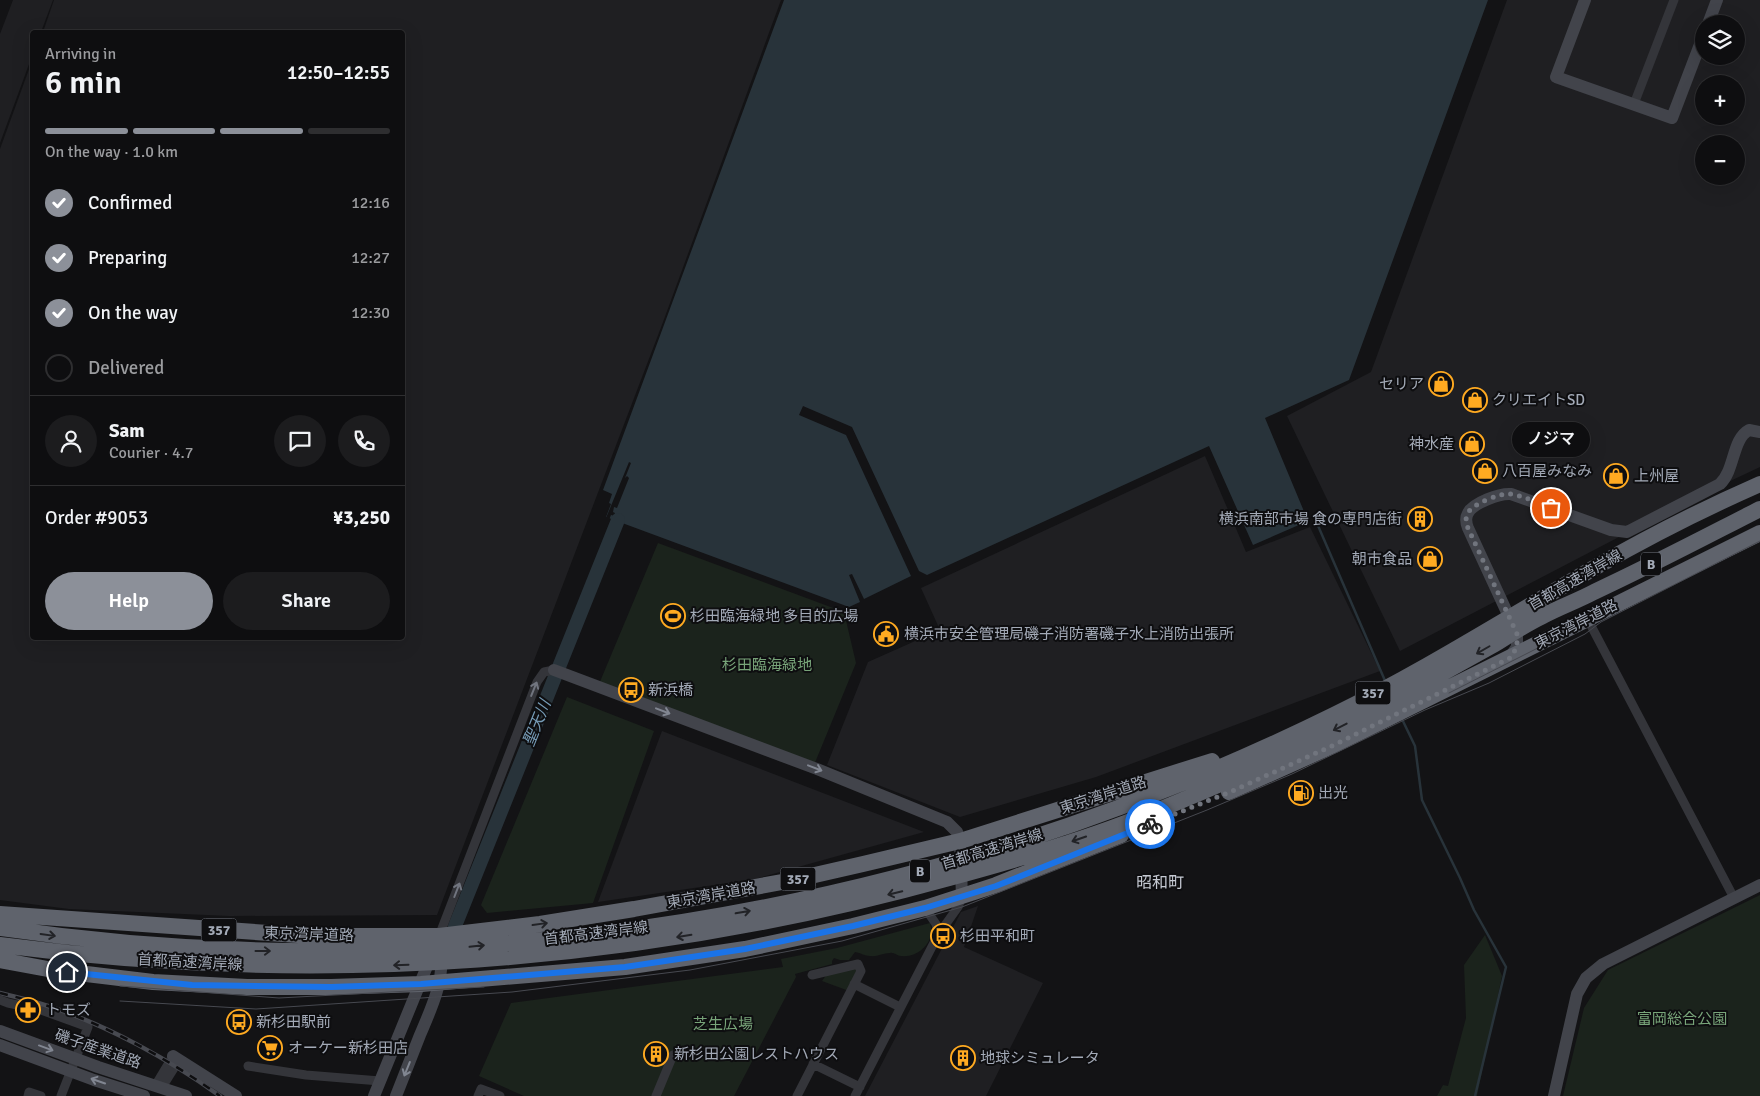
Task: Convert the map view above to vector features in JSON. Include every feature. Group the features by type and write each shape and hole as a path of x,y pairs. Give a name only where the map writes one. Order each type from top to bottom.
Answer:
{"highway":[{"name":"東京湾岸道路","path":"0,915 312,936 439,936 540,924 634,909 793,880 960,841 1215,760 1286,734 1370,694 1678,523 1760,484"},
{"name":"首都高速湾岸線","path":"0,928 52,936 149,946 247,951 470,947 651,926 748,911 846,891 978,855 1170,788 1228,764 1333,716 1401,681 1596,567 1679,522 1760,484"},
{"name":"首都高速湾岸線","path":"0,945 66,954 150,961 246,965 394,965 468,962 653,941 751,925 868,900 1043,851 1133,820 1265,764 1407,693 1564,604 1597,591 1758,503"},
{"path":"1564,604 1618,568 1689,528 1737,505 1758,503"},
{"path":"1597,591 1641,576 1760,516"},
{"path":"1564,604 1621,590 1760,523"},
{"name":"東京湾岸道路","path":"0,959 80,974 192,985 294,988 421,984 625,967 745,949 853,926 925,908 996,886 1230,792 1334,745 1760,533"},
{"name":"357","path":"634,909 663,912 678,911 770,894 899,865 1078,811 1279,740"},
{"name":"B","path":"568,972 809,927 914,902 991,878 1043,851"},
{"path":"0,915 126,931 209,936 312,936"},
{"path":"0,959 66,966 242,978 294,988"}],"street":[{"path":"1584,0 1556,77 1672,118 1695,58"},
{"path":"1634,104 1674,0"},
{"path":"1711,15 1717,0"},
{"path":"1510,658 1517,647 1517,634 1468,528 1466,518 1473,507 1495,496 1511,494 1617,532 1627,532 1720,484 1728,474 1743,435 1749,430 1760,432"},
{"path":"1587,618 1734,898"},
{"path":"1517,634 1532,640 1554,636"},
{"path":"374,1096 421,984 537,682 544,672 554,670 808,766 942,819 953,826 960,841 962,897 958,908 938,935 855,1096"},
{"path":"1554,1096 1578,994 1586,978 1603,964 1760,886"},
{"path":"925,908 936,924 938,935"},
{"path":"80,974 89,922"},
{"path":"396,1096 440,983 442,959 439,936"},
{"path":"796,1096 861,971 858,964 812,975"},
{"path":"431,1009 445,992 453,986 476,980"},
{"path":"854,984 900,1007"},
{"path":"0,1000 42,1010 88,1027 62,1092"},
{"name":"磯子産業道路","path":"0,1031 98,1067 152,1091 186,1096"},
{"name":"磯子産業道路","path":"0,1045 94,1080 144,1096"},
{"path":"656,1096 673,1056"},
{"path":"152,1091 164,1084 176,1058 236,1096"},
{"path":"813,1064 860,1087"},
{"path":"248,1066 306,1075 380,1081"},
{"path":"478,1096 481,1089 500,1096"}],"shaded area":[{"path":"13,0 53,0 42,30 30,30 30,61 0,143 0,34"},
{"path":"54,0 781,0 663,322 437,915 230,916 69,909 0,900 0,149 30,66 30,640 405,640 405,30 44,30"},
{"path":"784,0 1488,0 1349,380 1265,418 1308,521 1253,545 1209,446 927,575 919,571 852,427 803,406 799,415 846,435 911,576 864,599 852,574 849,575 860,602 849,607 606,517 611,504 609,503 612,494 603,490"},
{"path":"1507,0 1760,0 1760,467 1692,499 1400,651 1287,416 1371,372"},
{"path":"1205,456 1246,552 1310,527 1380,671 1096,777 960,817 827,765 868,662 940,630 921,588"},
{"path":"662,731 924,832 755,879 598,902"},
{"path":"978,906 964,947 1043,983 986,1096 865,1096 961,912"}],"green space":[{"name":"杉田臨海緑地","path":"658,543 844,612 856,663 814,765 599,684"},
{"path":"567,697 654,731 593,903 487,913 481,905"},
{"name":"富岡総合公園","path":"1760,895 1760,1096 1563,1096 1584,1008 1608,970"},
{"name":"芝生広場","path":"930,923 931,936 928,942 920,951 914,954 901,956 891,953 866,956 855,952 849,960 834,958 832,964 795,974 796,977 734,1096 524,1096 479,1076 511,1003 783,967 781,959 837,948"},
{"path":"1485,935 1502,976 1477,1096 1437,1096 1443,1085 1448,1086 1466,1018 1464,965"},
{"path":"854,966 859,973 849,991 822,981 827,974"}],"pier":[{"path":"629,462 631,463 625,478 627,476 629,478 617,508 614,507 614,516 611,515 609,520 606,518"}],"waterway":[{"name":"聖天川","path":"455,926 618,520"},
{"path":"1316,521 1386,683"},
{"path":"1401,717 1415,746 1422,800 1474,910 1506,967 1475,1096"}],"tram line":[{"path":"120,1001 256,1009 512,992 690,970 842,941 962,907 1207,810 1292,774 1425,710 1489,683 1585,634 1601,622 1760,541"},
{"path":"1449,693 1599,617"},
{"path":"120,986 279,998 484,987"}],"railway":[{"path":"0,993 48,1006 115,1033 180,1069 220,1096"}],"way so far":[{"path":"1150,824 1230,792 1334,745 1510,658 1516,651 1518,643 1517,634 1468,528 1466,518 1473,507 1500,494 1516,495 1551,508"}],"place":[{"name":"セリア","path":"1441,384"},
{"name":"クリエイトSD","path":"1475,400"},
{"name":"神水産","path":"1472,444"},
{"name":"八百屋みなみ","path":"1485,471"},
{"name":"上州屋","path":"1616,476"},
{"name":"ノジマ","path":"1551,508"},
{"name":"横浜南部市場 食の専門店街","path":"1420,519"},
{"name":"朝市食品","path":"1430,559"},
{"name":"杉田臨海緑地 多目的広場","path":"673,616"},
{"name":"横浜市安全管理局磯子消防署磯子水上消防出張所","path":"886,634"},
{"name":"新浜橋","path":"631,690"},
{"name":"出光","path":"1301,793"},
{"name":"杉田平和町","path":"943,936"},
{"name":"トモズ","path":"28,1010"},
{"name":"新杉田駅前","path":"239,1022"},
{"name":"オーケー新杉田店","path":"270,1048"},
{"name":"新杉田公園レストハウス","path":"656,1054"},
{"name":"地球シミュレータ","path":"963,1058"}],"district":[{"name":"昭和町","path":"1160,883"}],"route":[{"path":"67,972 192,985 331,987 421,984 625,967 745,949 853,926 925,908 996,886 1150,824"}]}
